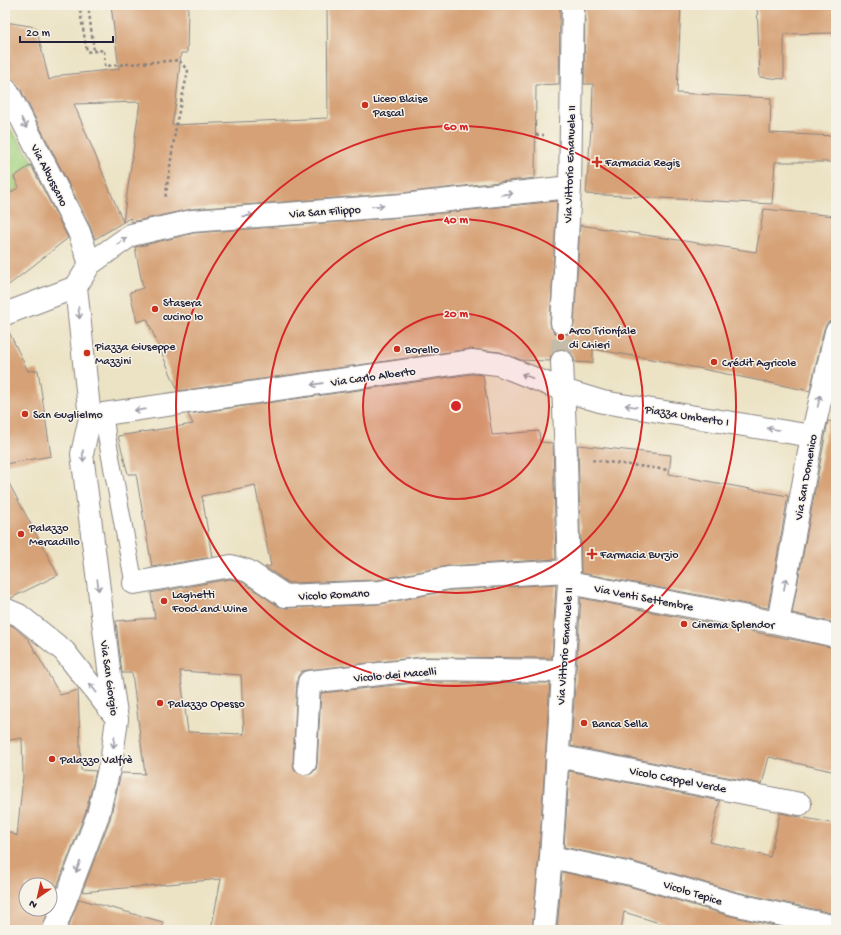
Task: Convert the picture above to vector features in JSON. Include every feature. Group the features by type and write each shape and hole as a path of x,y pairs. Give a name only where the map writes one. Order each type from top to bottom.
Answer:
{"street":[{"name":"Via Vittorio Emanuele II","path":"562,323 570,187 573,5"},
{"name":"Via Albussano","path":"5,88 79,232 90,264"},
{"name":"Via San Filippo","path":"90,264 131,235 192,221 403,205 570,187"},
{"path":"5,314 76,287 90,264"},
{"path":"76,287 97,416"},
{"name":"Via San Domenico","path":"778,623 812,436 836,332"},
{"name":"Via Carlo Alberto","path":"97,416 472,361 498,364 563,390"},
{"name":"Via Vittorio Emanuele II","path":"544,930 551,857 569,577 562,361"},
{"name":"Piazza Umberto I","path":"563,390 603,402 812,436"},
{"name":"Via San Giorgio","path":"54,930 98,815 112,756 117,719 108,662 82,454 97,416"},
{"name":"Vicolo Romano","path":"134,583 231,566 248,571 285,596 380,592 449,578 569,577"},
{"name":"Via Venti Settembre","path":"569,577 836,636"},
{"path":"5,610 19,615 64,651 117,719"},
{"name":"Vicolo dei Macelli","path":"305,763 309,682 422,669 562,671"},
{"name":"Vicolo Cappel Verde","path":"557,756 800,804"},
{"name":"Vicolo Tepice","path":"551,857 631,874 734,904 836,927"}],"lane":[{"name":"Vicolo Romano","path":"97,416 107,438 134,583"}],"path":[{"path":"79,5 87,52 104,50 105,66 179,60 188,71 177,120 161,228"},
{"path":"88,5 94,51"},
{"path":"536,135 544,135"},
{"path":"586,459 669,470"}],"green space":[{"path":"5,121 34,163 14,177 19,187 5,197"}],"building":[{"path":"111,5 188,5 187,53 181,53 172,125 328,118 327,5 560,5 559,84 536,85 535,178 402,193 191,209 131,222 130,218 95,239 90,226 20,88 11,78 5,59 5,22 36,27 49,80 62,75 119,69","holes":["140,102 123,222 74,104"]},
{"path":"585,5 681,5 677,93 771,98 770,133 836,136 836,162 775,162 772,204 586,194 593,84 584,84"},
{"path":"757,5 836,5 836,33 784,34 784,79 760,77"},
{"path":"31,165 68,238 5,288 5,197 19,187 14,177"},
{"path":"557,201 550,322 551,328 555,333 562,335 568,334 572,330 574,324 580,225 756,252 764,209 836,216 836,320 832,320 827,323 824,329 810,391 668,362 593,349 593,363 575,362 572,354 567,350 562,349 555,351 551,355 550,361 521,360 500,352 470,349 178,391 147,319 137,322 130,292 143,288 135,247 194,233 404,217"},
{"name":"San Guglielmo","path":"5,326 28,371 38,370 51,456 5,464"},
{"path":"472,374 483,375 492,435 539,431 540,442 553,443 556,559 448,566 378,580 289,583 265,567 271,566 255,485 202,496 212,557 152,567 136,474 128,474 118,436 193,424 188,414"},
{"path":"828,421 836,422 836,623 792,613"},
{"path":"578,445 671,455 669,474 788,496 768,608 581,573"},
{"name":"Palazzo Mercadillo","path":"5,476 58,575 11,598 5,597"},
{"path":"230,579 243,582 278,606 286,608 381,604 451,590 556,584 552,658 422,657 302,671 298,676 297,681 293,763 294,769 298,773 305,775 311,774 316,769 317,764 321,693 424,682 550,683 539,856 532,930 211,930 221,879 82,892 110,819 121,773 145,774 132,673 122,673 116,621 155,618 151,593","holes":["180,671 241,675 244,734 188,732"]},
{"path":"581,598 836,648 836,772 769,757 762,784 571,746"},
{"path":"5,623 13,626 29,640 60,695 78,690 81,770 96,771 86,811 58,884 58,877 18,877 18,917 46,917 42,930 5,930 5,830 17,836 23,777 22,738 5,741"},
{"path":"569,771 720,801 710,842 770,857 780,813 836,824 836,914 737,892 634,862 564,847"},
{"path":"562,872 628,886 730,916 792,930 682,930 624,912 621,930 557,930"},
{"path":"79,899 163,922 162,930 67,930"}],"tunnel":[{"path":"562,323 562,361"}],"place":[{"name":"Liceo Blaise Pascal","path":"365,105"},
{"name":"Farmacia Regis","path":"597,162"},
{"name":"Stasera cucino Io","path":"155,309"},
{"name":"Arco Trionfale di Chieri","path":"561,337"},
{"name":"Borello","path":"397,349"},
{"name":"Piazza Giuseppe Mazzini","path":"87,353"},
{"name":"Crédit Agricole","path":"714,362"},
{"name":"San Guglielmo","path":"25,414"},
{"name":"Palazzo Mercadillo","path":"21,534"},
{"name":"Farmacia Burzio","path":"592,554"},
{"name":"Laghetti Food and Wine","path":"164,601"},
{"name":"Cinema Splendor","path":"684,624"},
{"name":"Palazzo Opesso","path":"160,703"},
{"name":"Banca Sella","path":"584,723"},
{"name":"Palazzo Valfrè","path":"52,759"}]}
